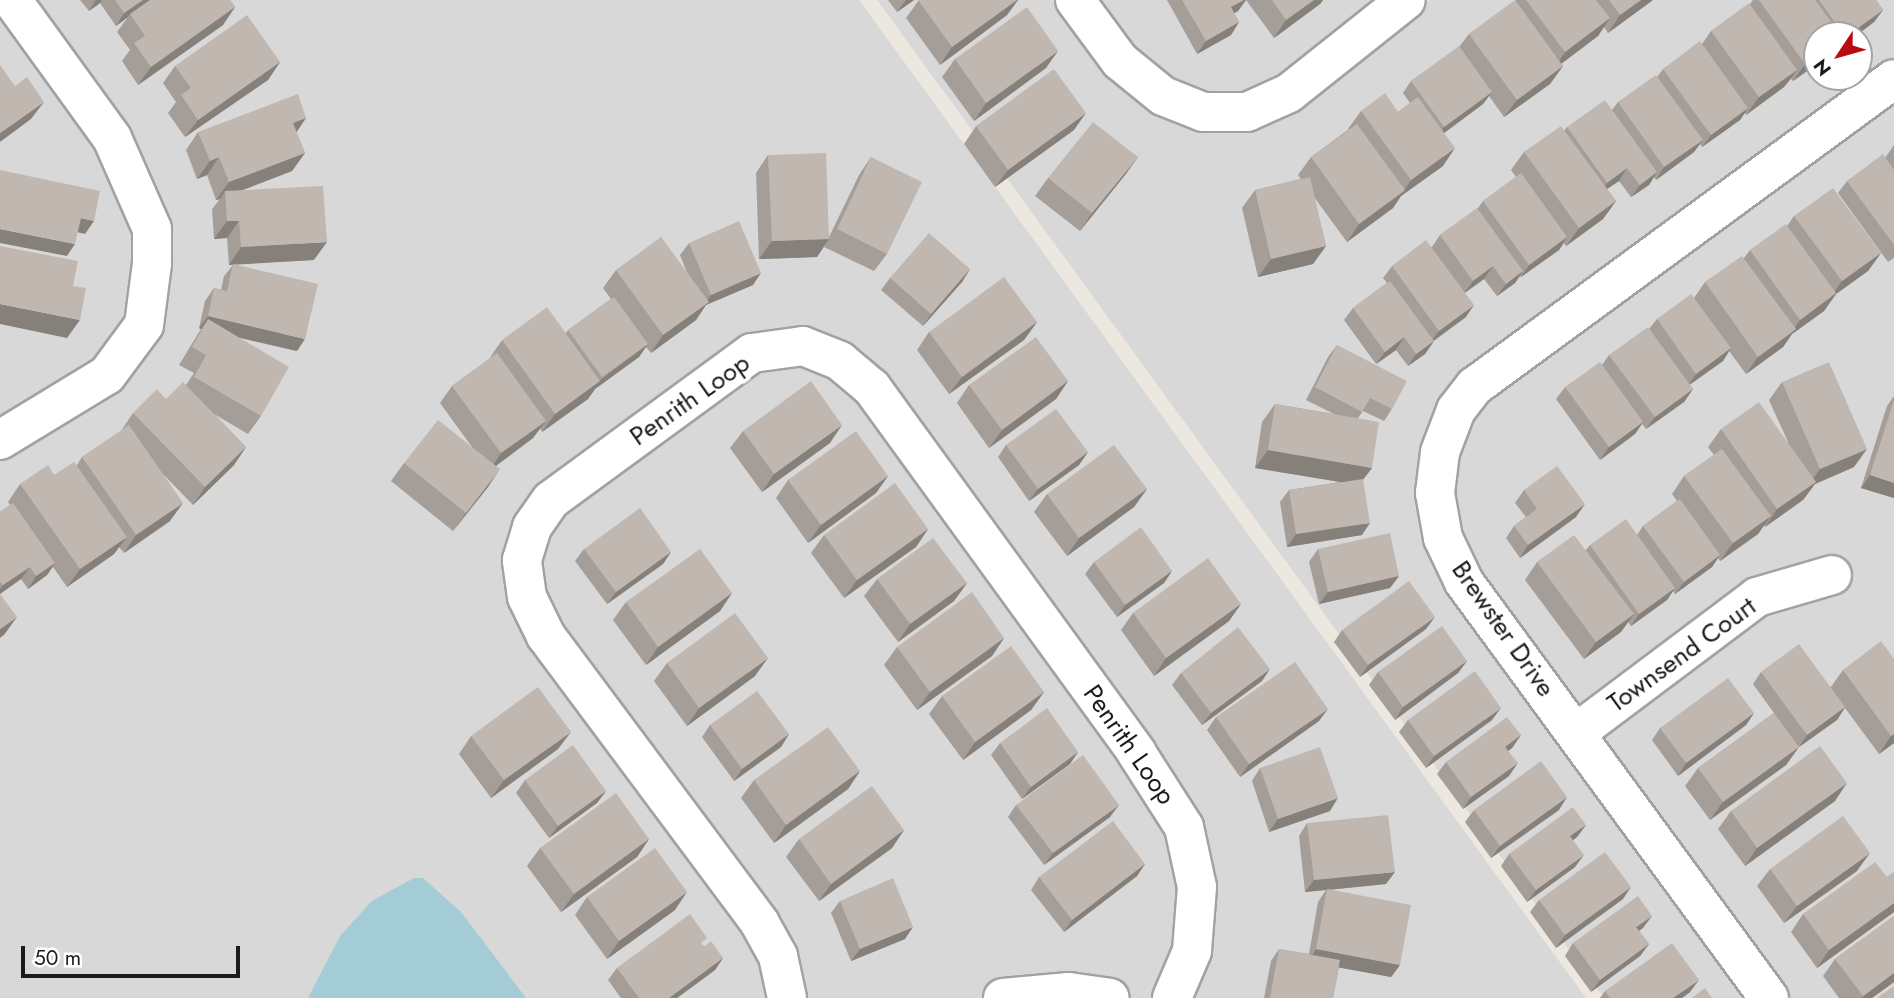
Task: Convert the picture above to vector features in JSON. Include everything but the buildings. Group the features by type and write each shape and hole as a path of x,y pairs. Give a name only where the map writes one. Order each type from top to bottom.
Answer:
{"street":[{"path":"0,440 107,374 144,325 152,263 152,229 112,138 12,0"},
{"path":"1075,0 1120,61 1163,96 1203,112 1247,112 1289,93 1406,0"},
{"name":"Brewster Drive","path":"1769,998 1464,582 1443,538 1437,480 1440,452 1456,410 1475,386 1894,79"},
{"name":"Penrith Loop","path":"787,998 778,956 760,923 546,636 527,597 522,560 532,527 551,500 752,353 803,346 841,361 872,388 1136,752 1184,827 1197,887 1192,951 1172,998"},
{"name":"Townsend Court","path":"1576,733 1758,597 1832,575"},
{"path":"1003,998 1069,992 1110,998"}],"shaded area":[{"path":"0,0 859,0 1586,998 0,998"},
{"path":"877,0 1054,0 1106,71 1152,108 1299,104 1430,0 1894,0 1894,60 1873,75 1873,21 1803,21 1803,91 1852,91 1466,374 1419,494 1747,998 1604,998"},
{"path":"1096,0 1382,0 1281,80 1245,96 1208,96 1172,82 1133,50"},
{"path":"1894,98 1894,998 1789,998 1598,735 1764,611 1851,585 1845,555 1755,582 1580,711 1479,573 1459,532 1452,491 1456,454 1470,416 1486,396"}],"water":[{"path":"414,878 423,878 461,912 526,998 308,998 340,936 372,901"}]}
